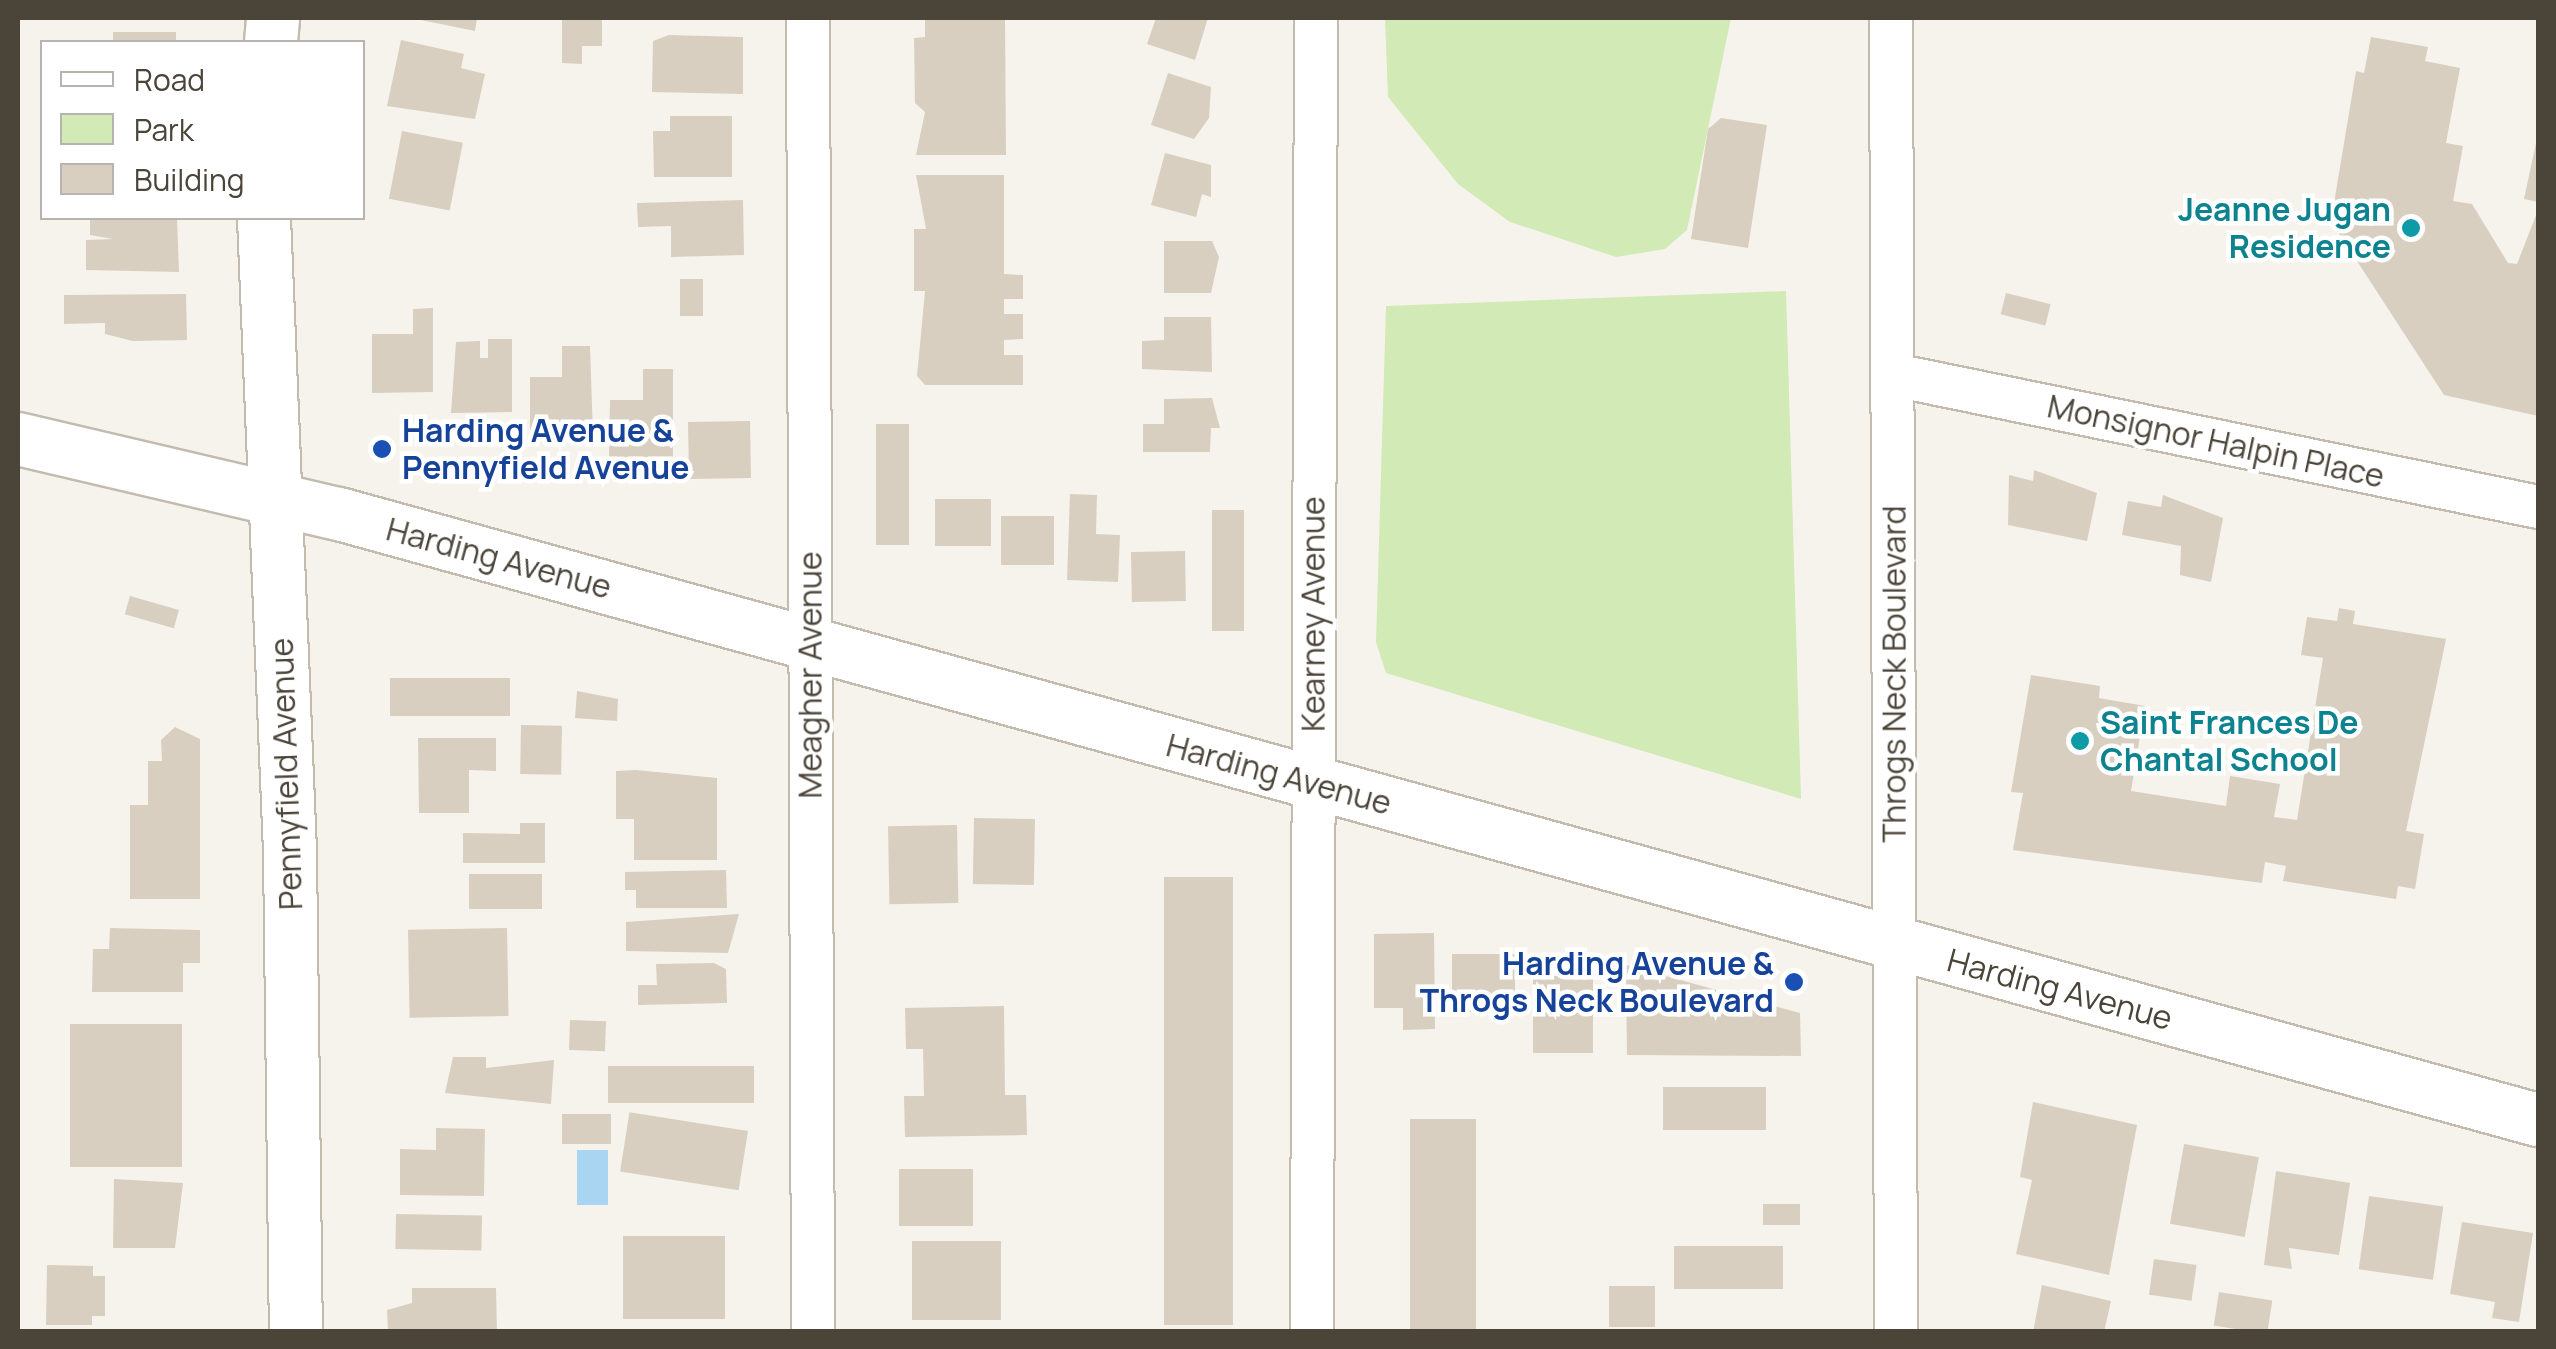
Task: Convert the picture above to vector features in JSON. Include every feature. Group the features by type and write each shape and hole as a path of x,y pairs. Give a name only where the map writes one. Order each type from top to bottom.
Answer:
{"street":[{"name":"Meagher Avenue","path":"808,18 813,1332"},
{"name":"Kearney Avenue","path":"1312,1332 1316,18"},
{"name":"Throgs Neck Boulevard","path":"1891,18 1896,1332"},
{"name":"Pennyfield Avenue","path":"264,220 292,907 296,1332"},
{"name":"Monsignor Halpin Place","path":"1894,375 2538,507"},
{"name":"Harding Avenue","path":"18,439 274,497 2538,1120"}],"green space":[{"path":"1385,18 1731,18 1687,230 1665,249 1616,257 1510,222 1458,184 1388,97"},
{"path":"1786,291 1801,799 1386,673 1376,642 1386,306"}],"water":[{"path":"577,1150 608,1150 608,1205 577,1205"}],"building":[{"path":"411,18 477,18 475,31"},
{"path":"562,18 602,18 602,46 582,46 582,64 562,63"},
{"path":"925,18 1005,18 1006,155 916,155 925,112 915,103 914,38 925,37"},
{"path":"1156,18 1208,18 1195,60 1147,44"},
{"path":"113,32 176,32 176,40 113,40"},
{"path":"669,35 743,37 743,94 652,92 653,41"},
{"name":"Jeanne Jugan Residence","path":"2371,37 2428,47 2425,61 2460,68 2446,143 2463,146 2453,201 2472,204 2508,263 2517,264 2538,210 2538,416 2444,395 2331,221 2356,71 2364,73"},
{"path":"401,40 464,54 461,68 485,74 475,119 387,106"},
{"path":"1168,73 1211,87 1209,118 1194,139 1151,125"},
{"path":"670,116 732,116 732,177 654,177 653,131 670,131"},
{"path":"1721,118 1767,125 1748,248 1691,239 1708,129"},
{"path":"402,131 463,143 450,211 389,199"},
{"path":"2538,138 2538,202 2524,199"},
{"path":"1165,153 1211,165 1211,197 1202,194 1196,217 1151,205"},
{"path":"916,175 1004,175 1004,274 1023,275 1023,299 1004,299 1004,314 1023,314 1023,339 1004,340 1004,355 1023,355 1023,385 925,385 917,376 925,291 914,291 914,229 926,229"},
{"path":"743,200 744,255 671,257 671,226 638,227 637,203"},
{"path":"90,220 177,220 179,272 86,270 86,240 113,239 90,235"},
{"path":"1164,241 1212,241 1219,257 1211,293 1164,293"},
{"path":"680,279 703,279 703,316 680,316"},
{"path":"2006,293 2051,304 2045,325 2001,314"},
{"path":"186,294 187,340 133,341 105,334 105,323 64,324 64,295"},
{"path":"433,308 433,392 372,393 372,334 413,334 413,309"},
{"path":"1164,317 1211,317 1212,372 1142,369 1142,341 1164,340"},
{"path":"488,339 512,339 512,412 451,413 456,342 480,341 480,358 488,358"},
{"path":"562,346 590,346 593,435 530,435 530,377 562,377"},
{"path":"643,369 673,369 673,457 609,457 610,400 643,400"},
{"path":"1212,398 1220,428 1211,428 1210,452 1143,452 1143,424 1164,424 1164,399"},
{"path":"750,421 751,478 689,479 688,422"},
{"path":"876,424 909,424 909,545 876,545"},
{"path":"2034,470 2097,493 2087,541 2008,525 2009,475 2033,481"},
{"path":"1070,494 1097,495 1096,534 1120,535 1118,582 1067,580"},
{"path":"2163,495 2223,518 2211,582 2180,575 2181,546 2122,535 2128,501 2161,507"},
{"path":"935,499 991,499 991,546 935,546"},
{"path":"1212,510 1244,510 1244,631 1212,631"},
{"path":"1001,516 1054,516 1054,565 1001,565"},
{"path":"1185,551 1186,601 1132,602 1131,552"},
{"path":"130,596 179,610 174,628 125,614"},
{"name":"Saint Frances De Chantal School","path":"2339,608 2355,611 2353,624 2446,639 2406,831 2424,834 2415,889 2398,886 2396,899 2283,881 2286,866 2265,862 2262,883 2013,850 2023,793 2011,792 2031,675 2100,686 2099,698 2145,706 2131,791 2226,806 2230,776 2280,784 2274,817 2297,820 2323,658 2301,655 2307,617 2337,621"},
{"path":"390,678 510,678 510,716 390,716"},
{"path":"577,691 618,699 617,721 575,718"},
{"path":"521,725 562,726 561,775 520,774"},
{"path":"175,727 200,739 200,899 130,899 130,805 148,805 148,761 162,761 161,740"},
{"path":"418,738 496,738 496,771 469,770 469,813 419,813"},
{"path":"616,771 717,778 717,860 634,860 634,819 616,819"},
{"path":"974,818 1035,819 1034,885 973,884"},
{"path":"520,823 545,823 545,863 463,863 463,833 520,834"},
{"path":"957,825 958,903 889,904 888,826"},
{"path":"726,870 727,908 636,908 636,890 625,890 625,872"},
{"path":"469,874 542,874 542,909 469,909"},
{"path":"1164,877 1233,877 1233,1325 1164,1325"},
{"path":"739,914 728,953 626,951 626,922"},
{"path":"110,928 200,930 200,963 183,963 183,992 92,992 93,949 109,949"},
{"path":"507,928 509,1016 410,1018 408,930"},
{"path":"1434,933 1435,1029 1403,1030 1403,1008 1374,1008 1374,934"},
{"path":"1452,954 1515,954 1515,1012 1452,1012"},
{"path":"714,963 726,969 727,1003 638,1005 638,985 657,985 656,964"},
{"path":"1626,965 1800,1013 1801,1056 1627,1055"},
{"path":"1533,976 1593,976 1593,1053 1533,1053"},
{"path":"1004,1006 1005,1095 1026,1095 1027,1135 905,1137 904,1096 924,1096 923,1049 906,1049 905,1008"},
{"path":"570,1020 606,1021 605,1051 569,1050"},
{"path":"70,1024 182,1024 182,1167 70,1167"},
{"path":"453,1057 486,1057 486,1068 554,1060 551,1104 445,1093"},
{"path":"608,1066 754,1066 754,1103 608,1103"},
{"path":"1663,1087 1766,1087 1766,1130 1663,1130"},
{"path":"2033,1102 2137,1125 2109,1275 2016,1254 2032,1180 2020,1177"},
{"path":"629,1112 748,1131 739,1190 620,1171"},
{"path":"562,1114 611,1114 611,1144 562,1144"},
{"path":"1410,1119 1476,1119 1476,1332 1410,1332"},
{"path":"436,1128 485,1129 484,1196 400,1195 400,1149 436,1150"},
{"path":"2184,1144 2259,1157 2245,1237 2170,1224"},
{"path":"899,1169 973,1169 973,1226 899,1226"},
{"path":"2276,1171 2350,1183 2339,1255 2289,1248 2292,1269 2264,1265"},
{"path":"114,1179 183,1183 175,1248 113,1248"},
{"path":"2369,1196 2443,1206 2433,1280 2359,1269"},
{"path":"1763,1204 1800,1204 1800,1225 1763,1225"},
{"path":"396,1214 482,1216 481,1250 395,1249"},
{"path":"2462,1222 2533,1233 2519,1322 2492,1318 2495,1302 2450,1294"},
{"path":"623,1236 725,1236 725,1319 623,1319"},
{"path":"912,1241 1001,1241 1001,1320 912,1320"},
{"path":"1674,1246 1783,1246 1783,1289 1674,1289"},
{"path":"2154,1259 2197,1265 2192,1301 2149,1295"},
{"path":"47,1265 93,1266 93,1276 105,1276 105,1316 92,1316 92,1325 46,1325"},
{"path":"2042,1285 2111,1301 2104,1332 2033,1332"},
{"path":"1609,1286 1655,1286 1655,1327 1609,1327"},
{"path":"412,1288 496,1288 497,1332 388,1332 387,1310 412,1303"},
{"path":"2219,1292 2272,1300 2267,1332 2214,1326"}],"place":[{"name":"Jeanne Jugan Residence","path":"2411,228"},
{"name":"Harding Avenue & Pennyfield Avenue","path":"382,449"},
{"name":"Saint Frances De Chantal School","path":"2080,741"},
{"name":"Harding Avenue & Throgs Neck Boulevard","path":"1794,982"}]}
